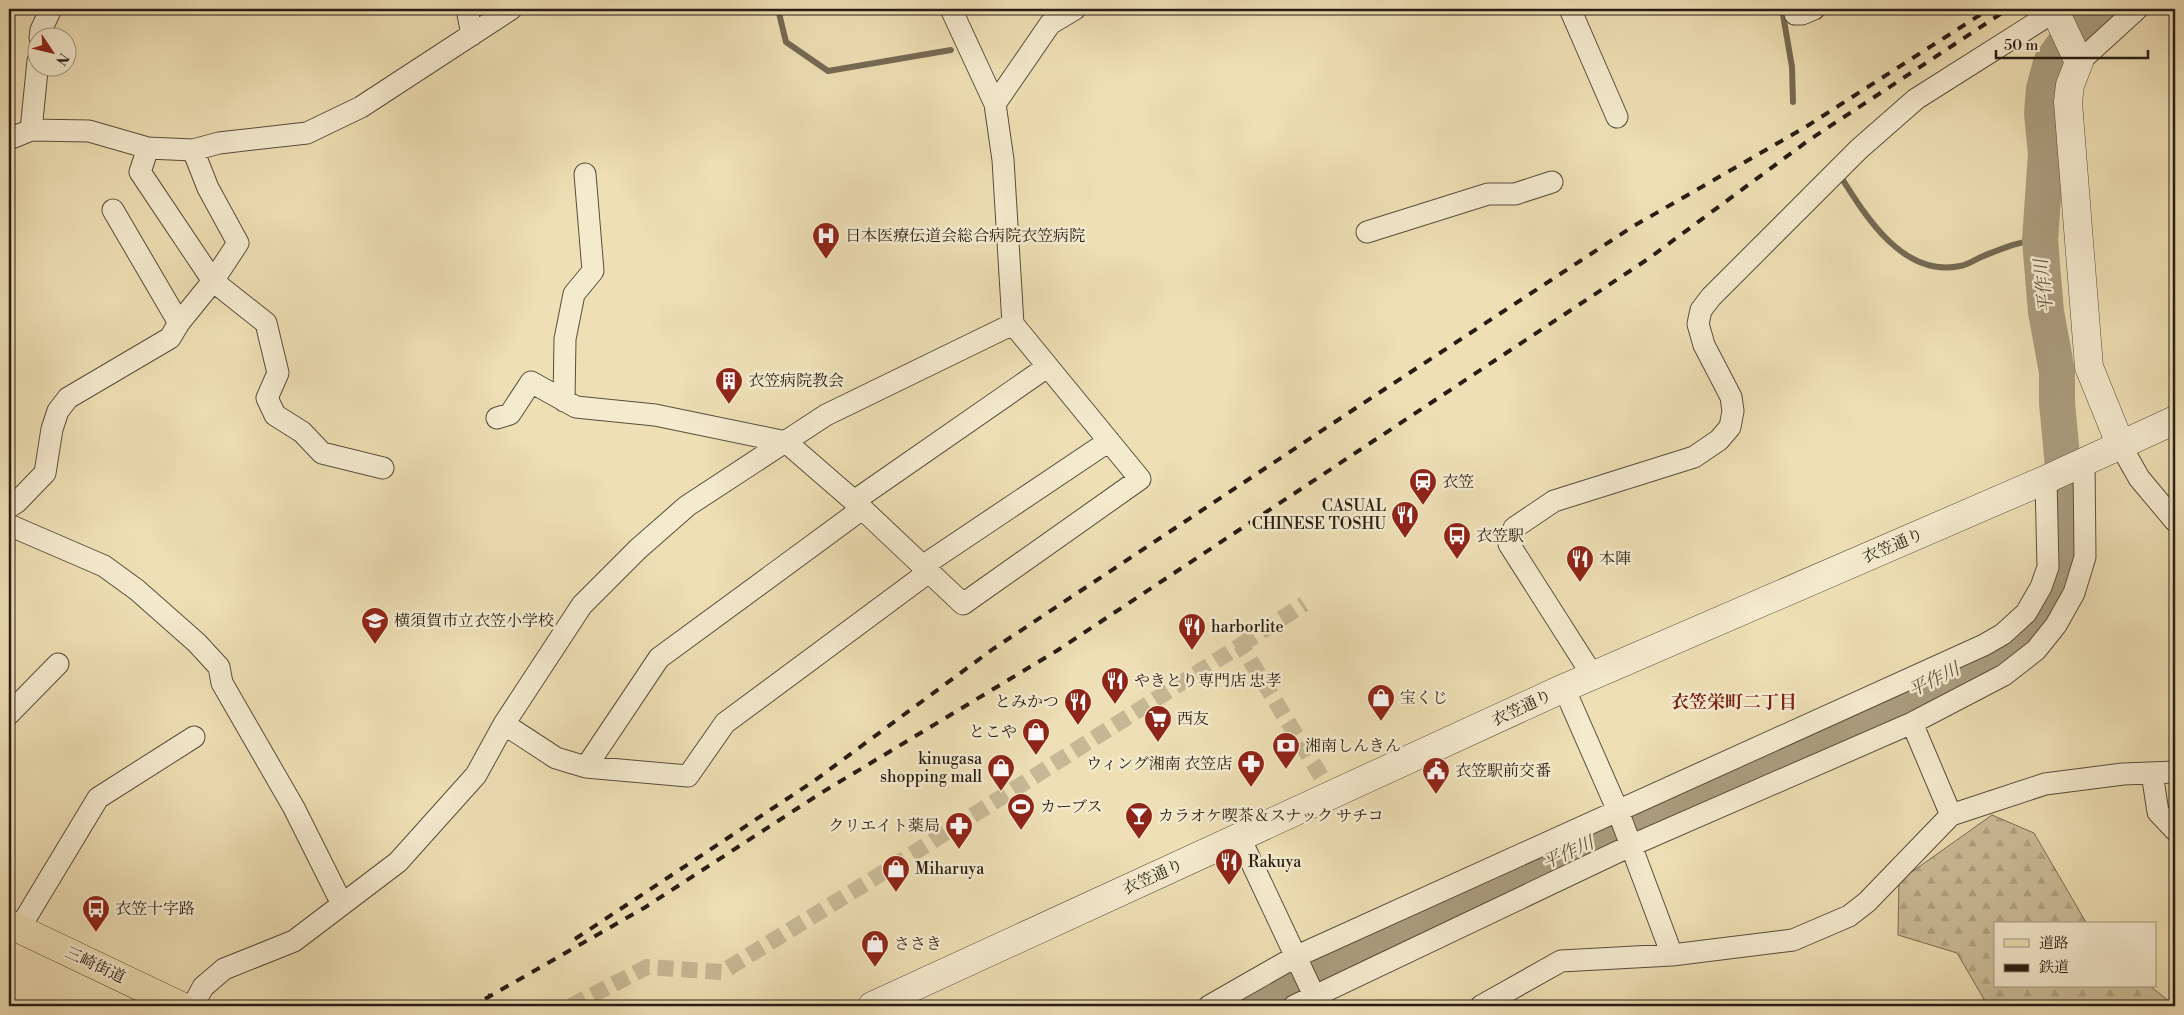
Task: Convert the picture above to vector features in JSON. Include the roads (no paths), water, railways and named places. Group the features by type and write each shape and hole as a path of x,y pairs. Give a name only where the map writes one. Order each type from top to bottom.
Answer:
{"main road":[{"name":"三崎街道","path":"14,927 182,1006"}],"street":[{"path":"42,28 51,9"},
{"path":"467,9 472,35"},
{"path":"9,139 30,130 89,131 148,148 193,150 219,143 306,133 361,107 511,9"},
{"path":"497,418 510,414 531,382 576,407 655,415 786,442 927,568 963,604 1140,479 1046,367 1013,324 1003,160 995,104 951,9"},
{"path":"995,104 1050,24 1075,9"},
{"path":"1570,9 1617,117"},
{"path":"2137,9 2077,57 2068,102 2089,367 2121,446 2139,478 2175,521"},
{"path":"1592,676 1509,544 1514,528 1554,501 1694,457 1720,440 1730,427 1733,411 1732,397 1704,345 1698,324 1702,310 1711,296 1859,148 1916,99 2057,15 2077,57"},
{"path":"30,130 36,78"},
{"path":"148,148 140,172 213,281 266,324 278,373 267,398 275,415 302,432 322,453 383,468"},
{"path":"9,507 17,502 44,473 52,428 58,411 68,398 170,338 179,323 213,281 238,243 208,188 193,150"},
{"path":"564,401 565,339 574,294 593,271 585,174"},
{"path":"1367,232 1488,194 1515,194 1552,182"},
{"path":"113,210 179,323"},
{"path":"193,1006 203,987 224,969 294,941 398,862 476,775 504,724 582,605 638,549 687,506 826,416 1013,324"},
{"path":"586,767 659,658 858,505 1046,367"},
{"name":"衣笠通り","path":"886,1003 1564,688 2083,463 2175,420"},
{"path":"504,724 556,758 586,767 688,776 724,723 927,568 1109,441"},
{"path":"1294,1006 1315,999 1630,846 1912,724 2004,675 2036,650 2056,625 2074,593 2085,557 2083,463"},
{"path":"1209,1006 1296,958 1975,649 2003,634 2026,612 2041,587 2048,567 2046,479"},
{"path":"9,525 104,566 137,590 190,636 219,668 222,683 294,808 342,904"},
{"path":"9,714 58,664"},
{"path":"1564,688 1618,811 1672,955"},
{"path":"1912,724 1951,815"},
{"path":"14,927 98,798 194,737"},
{"path":"1481,1006 1561,961 1672,955 1793,940 1849,916 1867,902 1951,815 2044,784 2175,772"},
{"path":"2152,773 2158,812 2175,830"},
{"path":"1240,838 1315,999"}],"waterway":[{"path":"778,9 786,42 828,71 951,50"},
{"path":"1782,9 1792,67 1793,102"},
{"name":"平作川","path":"1248,1006 1329,957 1578,850 1965,665 2023,632 2044,616 2058,596 2066,574 2069,531 2057,403 2057,372 2046,312 2040,240 2046,154 2042,113 2044,89 2051,63 2063,46 2097,9"},
{"path":"1841,177 1875,226 1904,254 1921,263 1940,267 1960,266 2010,246 2040,240"}],"tunnel":[{"path":"1241,645 1304,604"},
{"path":"571,1006 647,967 722,972 868,882 1241,645 1321,776"}],"railway":[{"path":"575,939 814,781 993,649 1359,406 1632,227 1804,128 1989,9"},
{"path":"485,999 644,908 821,793 1058,650 1648,259 1809,140 2008,9"},
{"path":"474,1006 490,995"}],"place":[{"name":"日本医療伝道会総合病院衣笠病院","path":"826,260"},
{"name":"衣笠病院教会","path":"729,405"},
{"name":"衣笠","path":"1423,506"},
{"name":"CASUAL CHINESE TOSHU","path":"1405,539"},
{"name":"衣笠駅","path":"1457,560"},
{"name":"本陣","path":"1580,583"},
{"name":"横須賀市立衣笠小学校","path":"375,645"},
{"name":"harborlite","path":"1192,651"},
{"name":"やきとり専門店 忠孝","path":"1115,705"},
{"name":"宝くじ","path":"1381,722"},
{"name":"とみかつ","path":"1078,726"},
{"name":"西友","path":"1158,743"},
{"name":"とこや","path":"1036,756"},
{"name":"湘南しんきん","path":"1286,770"},
{"name":"ウィング湘南 衣笠店","path":"1251,788"},
{"name":"kinugasa shopping mall","path":"1001,792"},
{"name":"衣笠駅前交番","path":"1436,795"},
{"name":"カーブス","path":"1021,831"},
{"name":"カラオケ喫茶＆スナック サチコ","path":"1139,840"},
{"name":"クリエイト薬局","path":"959,850"},
{"name":"Rakuya","path":"1229,886"},
{"name":"Miharuya","path":"896,893"},
{"name":"衣笠十字路","path":"96,933"},
{"name":"ささき","path":"875,968"}],"district":[{"name":"衣笠栄町二丁目","path":"1734,702"}]}
